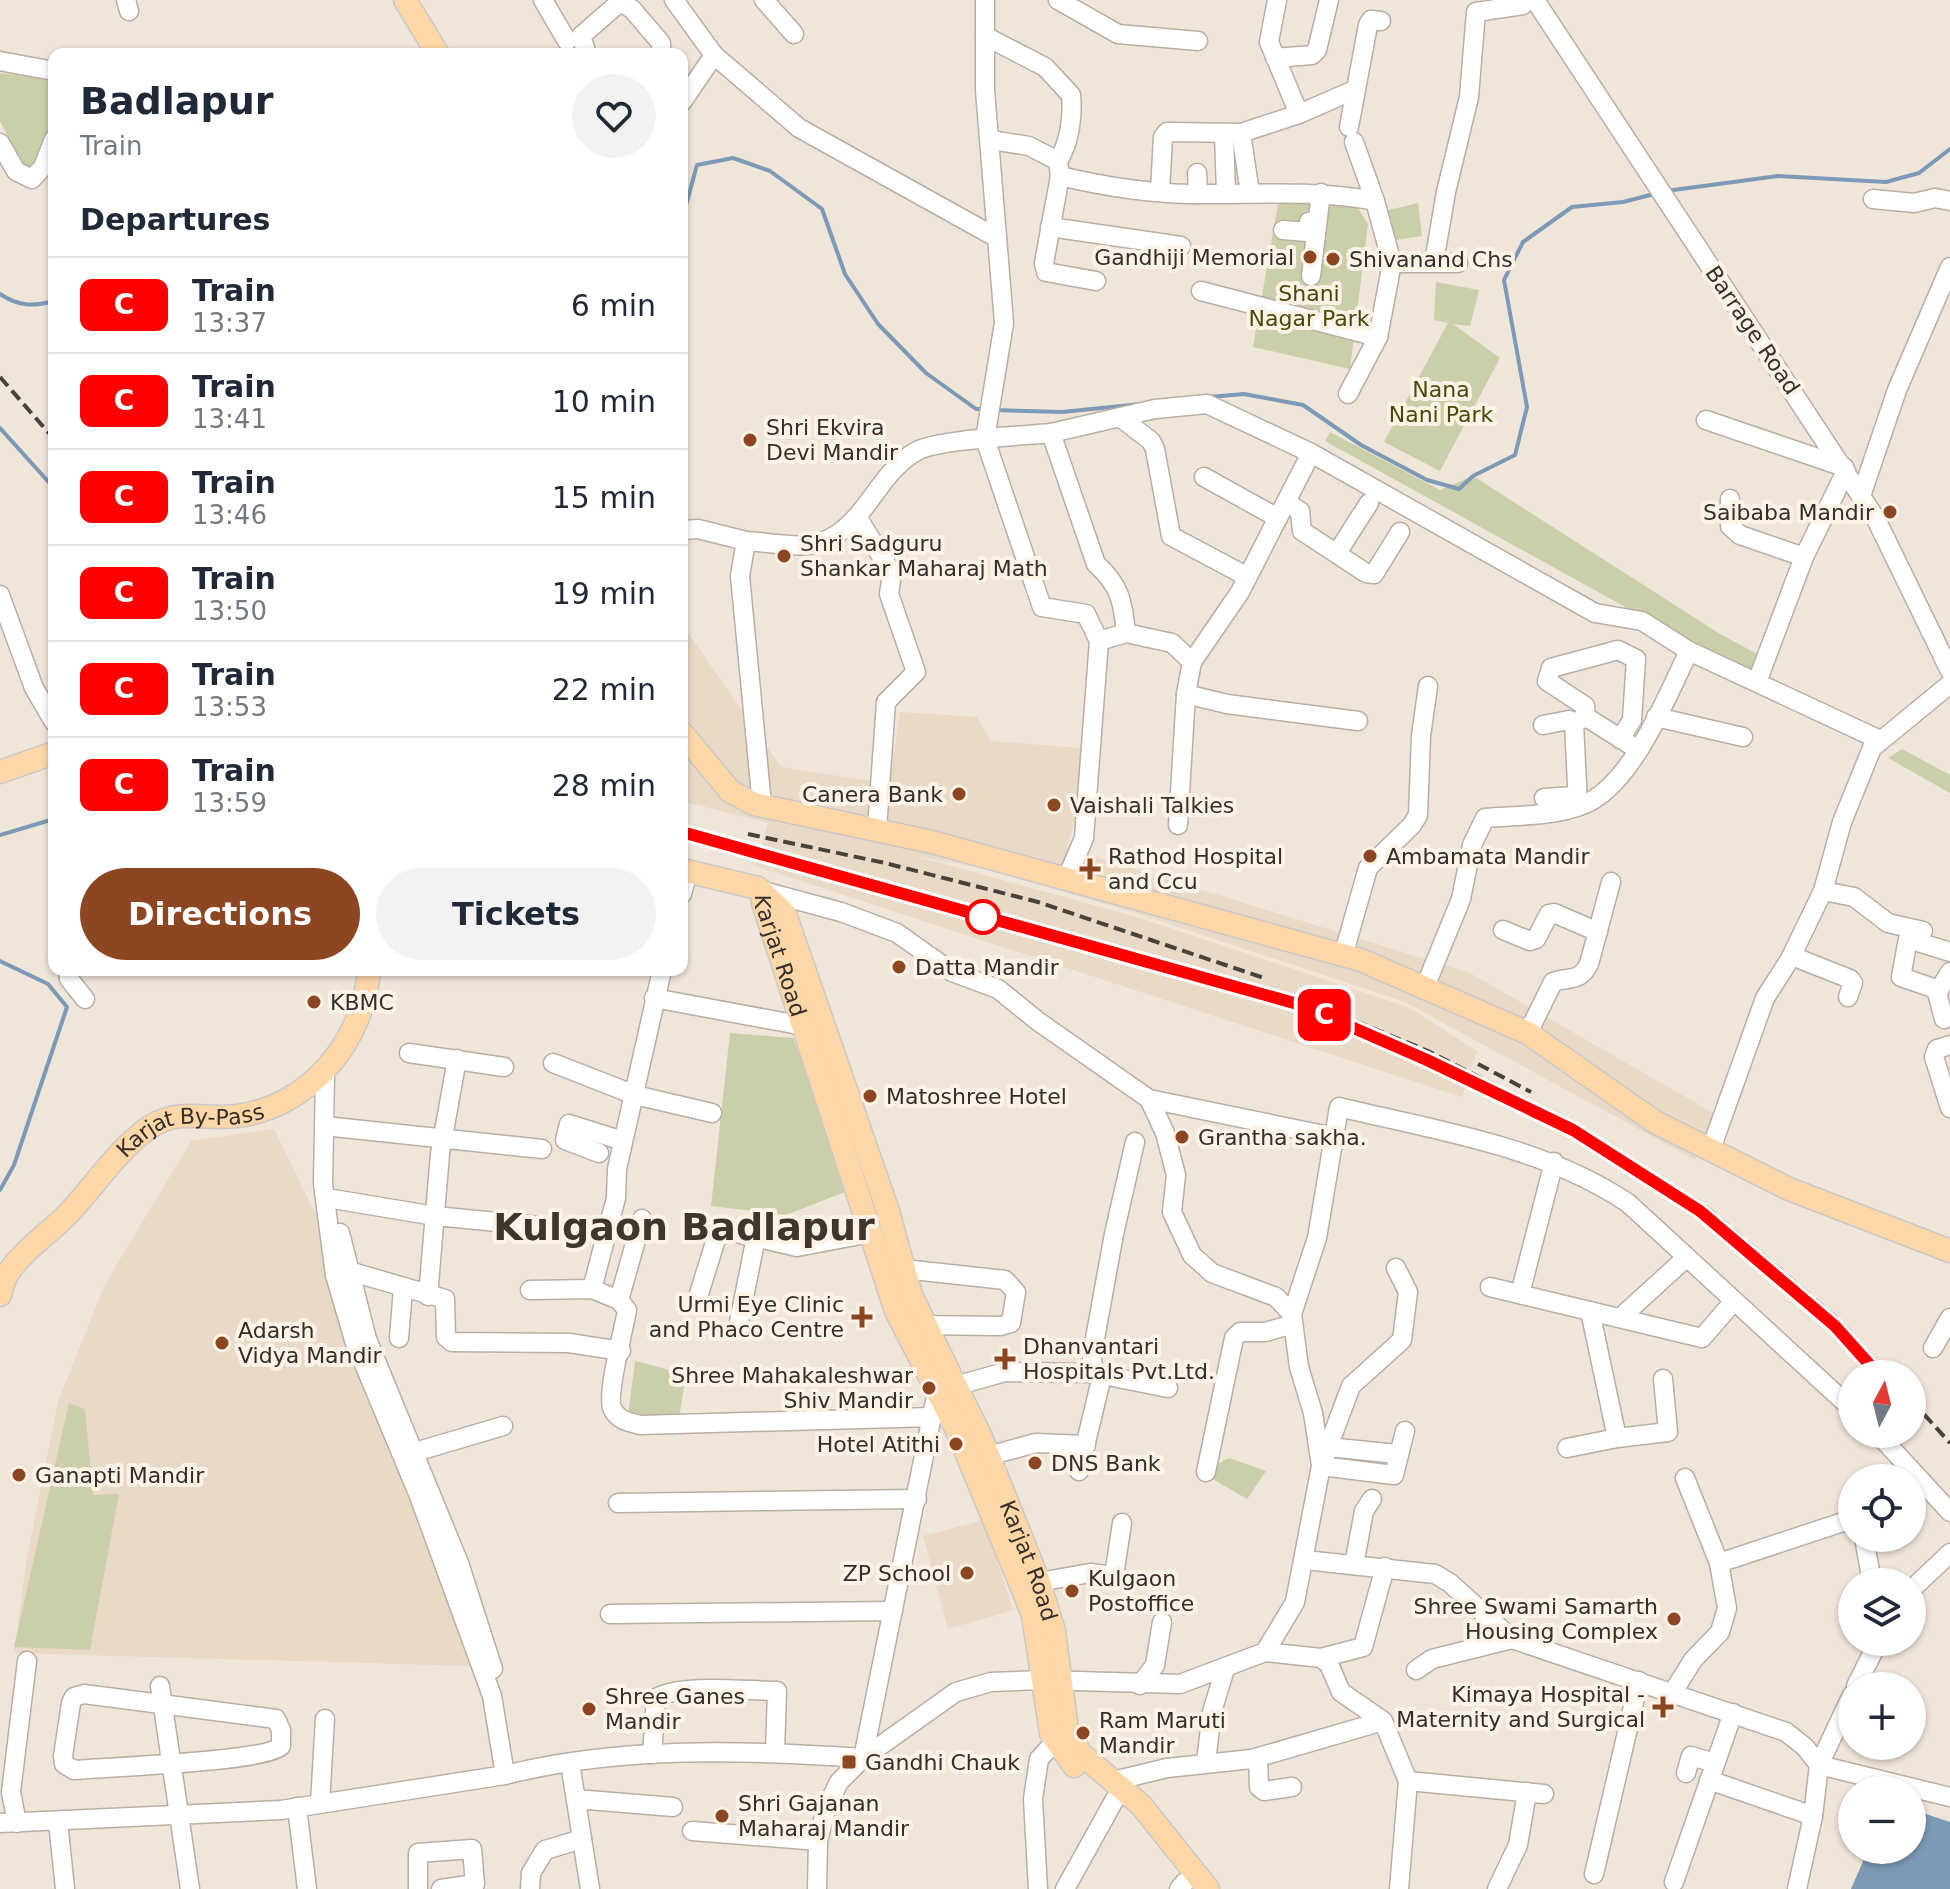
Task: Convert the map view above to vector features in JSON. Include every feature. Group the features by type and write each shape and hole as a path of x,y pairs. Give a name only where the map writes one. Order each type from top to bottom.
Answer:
{"main road":[{"path":"388,0 416,48"},
{"path":"405,0 434,48"},
{"path":"688,740 730,791 762,805 877,829 1343,956 1425,987 1528,1033 1655,1122 1789,1189 1950,1251"},
{"path":"0,772 48,755"},
{"path":"688,871 763,891"},
{"name":"Karjat Road","path":"763,891 763,903 871,1233 946,1390 988,1456 1030,1584"},
{"name":"Karjat Road","path":"763,891 785,914 888,1211 904,1269 914,1325"},
{"path":"360,976 367,994"},
{"name":"Karjat By-Pass","path":"0,1295 6,1275 22,1256 65,1217 139,1136 160,1122 187,1115 237,1116 268,1108 325,1073 361,1013 368,976"},
{"path":"367,994 379,976"},
{"name":"Karjat Road","path":"946,1390 956,1428 1054,1631 1053,1680 1061,1734 1114,1790 1185,1887"},
{"name":"Karjat Road","path":"1114,1790 1141,1805 1208,1889"}],"street":[{"path":"543,0 567,41"},
{"path":"674,0 714,55 799,128 997,238"},
{"path":"764,0 794,34"},
{"path":"985,0 985,90 1004,323 985,433 1042,607 1086,614 1099,641 1084,838 1066,880"},
{"path":"1058,0 1118,34 1198,41"},
{"path":"1275,58 1312,55 1317,50 1329,0"},
{"path":"585,48 581,36 620,2 632,9 661,43 661,48"},
{"path":"1434,262 1446,192 1469,97 1476,12 1529,2"},
{"name":"Barrage Road","path":"1529,2 1640,160 1845,469 1876,519 1950,671"},
{"path":"1284,4 1269,42 1299,114"},
{"path":"1348,394 1378,337 1392,263 1352,135 1354,90 1368,25 1371,20 1381,21"},
{"path":"985,36 1045,67 1071,95 1071,118 1059,168 1044,263 1046,272 1096,281"},
{"path":"688,93 714,55"},
{"path":"0,61 48,70"},
{"path":"1160,191 1163,137 1167,132 1233,133 1299,114 1354,90"},
{"path":"1233,133 1250,193"},
{"path":"1226,193 1233,133"},
{"path":"991,140 1029,146 1059,168 1093,184 1198,194 1321,193 1375,201"},
{"path":"0,143 16,171 32,179 43,167 48,154"},
{"path":"1197,173 1198,194"},
{"path":"1311,276 1321,193"},
{"path":"1873,199 1914,203 1935,198 1950,201"},
{"path":"1283,230 1307,232 1309,222 1317,221"},
{"path":"1050,227 1181,246"},
{"path":"1392,263 1458,263"},
{"path":"1861,496 1897,390 1949,271"},
{"path":"1201,291 1378,337"},
{"path":"688,530 698,529 746,541 817,544 858,518 883,480 918,450 985,433 1051,433 1155,409 1207,404 1311,453 1595,613 1642,621 1689,651 1880,740"},
{"path":"1121,418 1151,441 1155,449 1171,536 1246,576"},
{"path":"1706,420 1845,469 1804,557 1757,682"},
{"path":"1051,433 1096,564 1113,578 1122,596 1126,633"},
{"path":"1178,825 1186,694 1192,662 1240,592 1311,453"},
{"path":"1204,477 1282,510 1300,511 1302,531 1366,573 1374,574 1400,532"},
{"path":"1730,499 1730,526 1740,535 1804,557"},
{"path":"1337,553 1369,503"},
{"path":"858,518 892,574 889,594 916,672 886,702 877,829"},
{"path":"746,541 740,576 762,805"},
{"path":"0,595 34,688 48,712"},
{"path":"1099,641 1126,633 1172,643 1192,662"},
{"path":"1425,987 1461,899 1472,845 1485,818 1558,811 1580,792 1580,720 1585,706 1547,681 1546,674 1551,668 1590,660 1608,651 1626,651 1638,665 1632,720 1620,739"},
{"path":"1544,798 1580,792 1592,801 1612,784 1656,717 1689,651"},
{"path":"1711,1149 1765,998 1800,966 1842,822 1872,748 1950,684"},
{"path":"1343,956 1368,868 1412,825 1418,815 1421,736 1428,686"},
{"path":"1186,694 1227,704 1358,721"},
{"path":"1656,717 1743,737"},
{"path":"1543,725 1580,720 1637,749"},
{"path":"1528,1033 1553,982 1583,975 1592,930 1611,882"},
{"path":"763,891 841,912 897,933 952,972 998,989 1039,1022 1149,1099 1334,1137"},
{"path":"1823,891 1854,897 1888,923 1950,952"},
{"path":"1503,930 1530,941 1536,939 1549,914 1554,913 1592,930"},
{"path":"1579,945 1592,930"},
{"path":"1938,992 1901,977 1908,939 1913,934 1931,933 1950,946"},
{"path":"1800,966 1850,979 1853,983 1848,997"},
{"path":"1944,1019 1938,992 1950,972"},
{"path":"69,976 85,999"},
{"path":"592,1289 616,1198 617,1169 660,976"},
{"path":"654,998 804,1026"},
{"path":"1950,1045 1937,1049 1934,1057 1950,1108"},
{"path":"409,1053 504,1067"},
{"path":"428,1296 443,1136 457,1059"},
{"path":"553,1063 635,1095 712,1113"},
{"path":"325,1073 327,1109 323,1184 354,1340 419,1496 492,1696 510,1774"},
{"path":"1149,1099 1165,1133 1176,1175 1172,1212 1192,1255 1212,1273 1276,1297 1292,1319 1321,1466"},
{"path":"1206,1472 1234,1338 1240,1332 1265,1332 1292,1319 1317,1238 1339,1107 1554,1162 1628,1203 1838,1396"},
{"path":"327,1109 334,1127 333,1199 341,1269 478,1617 510,1774"},
{"path":"599,1153 565,1140 569,1124 623,1141"},
{"path":"334,1127 443,1136 542,1149"},
{"path":"1079,1471 1097,1377 1092,1355 1135,1142"},
{"path":"1520,1294 1554,1162"},
{"path":"333,1199 435,1216 538,1226"},
{"path":"619,1300 642,1219"},
{"path":"697,1300 718,1233 728,1231 797,1247 871,1233"},
{"path":"738,1327 756,1237"},
{"path":"1620,1318 1687,1257"},
{"path":"1265,1652 1295,1602 1321,1466 1351,1386 1402,1340 1408,1292 1396,1268"},
{"path":"341,1269 447,1302 446,1337 452,1342 569,1343 621,1351"},
{"path":"904,1269 1005,1280 1016,1292 1011,1323 1001,1326 914,1325"},
{"path":"1490,1287 1702,1338 1734,1301"},
{"path":"399,1338 403,1289"},
{"path":"530,1290 592,1289 619,1300 627,1310 611,1408 620,1420 640,1425 933,1417"},
{"path":"1590,1311 1617,1438"},
{"path":"1933,1348 1950,1318"},
{"path":"863,1758 933,1417 946,1390 1005,1372 1097,1377 1168,1388"},
{"path":"1097,1377 1147,1386"},
{"path":"1567,1448 1668,1432 1663,1379"},
{"path":"415,1452 503,1426"},
{"path":"1321,1466 1394,1475 1405,1431"},
{"path":"988,1456 1036,1443 1086,1445"},
{"path":"1328,1447 1397,1454"},
{"path":"1891,1448 1950,1512"},
{"path":"1673,1692 1693,1660 1720,1632 1727,1608 1719,1563 1685,1478"},
{"path":"618,1503 917,1499"},
{"path":"1354,1565 1364,1511 1372,1499"},
{"path":"1030,1584 1090,1573 1114,1576 1126,1521"},
{"path":"1719,1563 1838,1524"},
{"path":"1926,1576 1950,1553"},
{"path":"1305,1560 1435,1574 1450,1583 1512,1639 1786,1732 1805,1747 1819,1765 1950,1797"},
{"path":"817,1889 818,1841 826,1809 839,1782 863,1758 956,1692 991,1682 1053,1680 1180,1684 1265,1652 1321,1658 1363,1647 1385,1567"},
{"path":"610,1614 893,1611"},
{"path":"1140,1685 1155,1665 1162,1622"},
{"path":"1416,1670 1432,1659 1512,1639"},
{"path":"1321,1658 1329,1664 1341,1692 1383,1721 1408,1781 1399,1889"},
{"path":"27,1661 9,1823 297,1807 570,1763 652,1754 775,1752 863,1758"},
{"path":"1206,1762 1212,1712 1225,1669"},
{"path":"1594,1874 1639,1681"},
{"path":"160,1686 190,1889"},
{"path":"652,1754 656,1698 667,1693 696,1691 777,1691 775,1752"},
{"path":"78,1694 163,1707 276,1719 281,1730 281,1746 276,1751 171,1764 74,1770 64,1764 71,1703 78,1694"},
{"path":"1674,1882 1733,1713"},
{"path":"320,1803 325,1719"},
{"path":"1065,1889 1114,1790 1206,1762 1258,1757 1383,1721"},
{"path":"1797,1889 1813,1816 1819,1765 1838,1725"},
{"path":"1038,1889 1033,1799 1039,1759 1061,1734"},
{"path":"1686,1773 1691,1756 1711,1772 1813,1816"},
{"path":"1258,1757 1259,1787 1264,1791 1292,1787"},
{"path":"570,1763 590,1889"},
{"path":"1408,1781 1535,1793 1518,1845 1497,1889"},
{"path":"576,1799 673,1807"},
{"path":"297,1807 307,1889"},
{"path":"58,1821 65,1889"},
{"path":"692,1831 818,1841"},
{"path":"530,1889 531,1873 545,1850 582,1839"},
{"path":"418,1889 415,1860 420,1851 472,1849 479,1886 444,1886 441,1889"}],"shaded area":[{"path":"688,633 781,767 889,784 900,712 977,717 991,741 1082,748 1077,815 1066,848 1470,973 1715,1114 1695,1160 1405,1002 1139,914 983,868 915,856 1140,918 1410,1008 1477,1051 1462,1097 755,866 768,823 688,803"},
{"name":"Adarsh Vidya Mandir","path":"274,1129 337,1258 387,1423 470,1666 14,1653 27,1557 58,1402 105,1284 191,1141"},
{"name":"ZP School","path":"984,1520 1013,1610 948,1629 923,1536"}],"green space":[{"path":"0,73 48,78 48,132 28,176 0,121"},
{"name":"Shani Nagar Park","path":"1283,195 1354,202 1368,224 1350,369 1253,347 1278,204"},
{"path":"1418,203 1422,236 1389,241 1389,210"},
{"name":"Nana Nani Park","path":"1436,282 1479,290 1470,326 1453,324 1500,358 1440,471 1384,442 1448,323 1434,320"},
{"path":"1330,432 1440,490 1473,476 1720,634 1761,656 1750,676 1325,441"},
{"path":"1902,749 1950,775 1950,793 1888,758"},
{"path":"730,1033 793,1038 855,1188 786,1215 711,1206"},
{"path":"635,1361 686,1374 679,1419 628,1416"},
{"path":"69,1403 85,1409 93,1495 119,1494 90,1650 14,1647"},
{"path":"1229,1458 1266,1471 1247,1499 1211,1478 1217,1464"}],"water":[{"path":"1926,1814 1950,1822 1950,1889 1851,1889 1862,1864 1926,1864"}],"waterway":[{"path":"1666,191 1778,176 1886,182 1919,173 1950,149"},
{"path":"688,198 697,165 733,158 770,171 822,209 845,274 878,324 926,373 976,409 985,409"},
{"path":"1209,397 1244,394 1303,405 1361,445 1427,480 1459,489 1473,476 1515,455 1527,407 1504,280 1523,242 1572,207 1623,202 1654,194"},
{"path":"0,294 26,304 48,302"},
{"path":"994,410 1062,412 1141,404"},
{"path":"0,428 48,481"},
{"path":"0,835 48,821"},
{"path":"0,961 48,984 67,1007 14,1165 0,1190"}],"railway":[{"path":"0,377 48,432"},
{"path":"688,828 1304,1000 1428,1051 1573,1125 1705,1206 1840,1321 1875,1360"},
{"path":"748,834 885,863 1038,902 1267,979"},
{"path":"1478,1064 1531,1092"},
{"path":"1926,1416 1950,1443"}],"train":[{"name":"C","path":"688,834 1301,1005 1427,1060 1573,1130 1700,1211 1835,1326 1865,1360"}],"place":[{"name":"Gandhiji Memorial","path":"1310,257"},
{"name":"Shivanand Chs","path":"1333,259"},
{"name":"Shri Ekvira Devi Mandir","path":"750,440"},
{"name":"Saibaba Mandir","path":"1890,512"},
{"name":"Shri Sadguru Shankar Maharaj Math","path":"784,556"},
{"name":"Canera Bank","path":"959,794"},
{"name":"Vaishali Talkies","path":"1054,805"},
{"name":"Ambamata Mandir","path":"1370,856"},
{"name":"Rathod Hospital and Ccu","path":"1090,869"},
{"name":"Datta Mandir","path":"899,967"},
{"name":"KBMC","path":"314,1002"},
{"name":"Matoshree Hotel","path":"870,1096"},
{"name":"Grantha sakha.","path":"1182,1137"},
{"name":"Urmi Eye Clinic and Phaco Centre","path":"862,1317"},
{"name":"Adarsh Vidya Mandir","path":"222,1343"},
{"name":"Dhanvantari Hospitals Pvt.Ltd.","path":"1005,1359"},
{"name":"Shree Mahakaleshwar Shiv Mandir","path":"929,1388"},
{"name":"Hotel Atithi","path":"956,1444"},
{"name":"DNS Bank","path":"1035,1463"},
{"name":"Ganapti Mandir","path":"19,1475"},
{"name":"ZP School","path":"967,1573"},
{"name":"Kulgaon Postoffice","path":"1072,1591"},
{"name":"Shree Swami Samarth Housing Complex","path":"1674,1619"},
{"name":"Kimaya Hospital - Maternity and Surgical","path":"1663,1707"},
{"name":"Shree Ganes Mandir","path":"589,1709"},
{"name":"Ram Maruti Mandir","path":"1083,1733"},
{"name":"Gandhi Chauk","path":"849,1762"},
{"name":"Shri Gajanan Maharaj Mandir","path":"722,1816"}],"district":[{"name":"Kulgaon Badlapur","path":"684,1227"}]}
